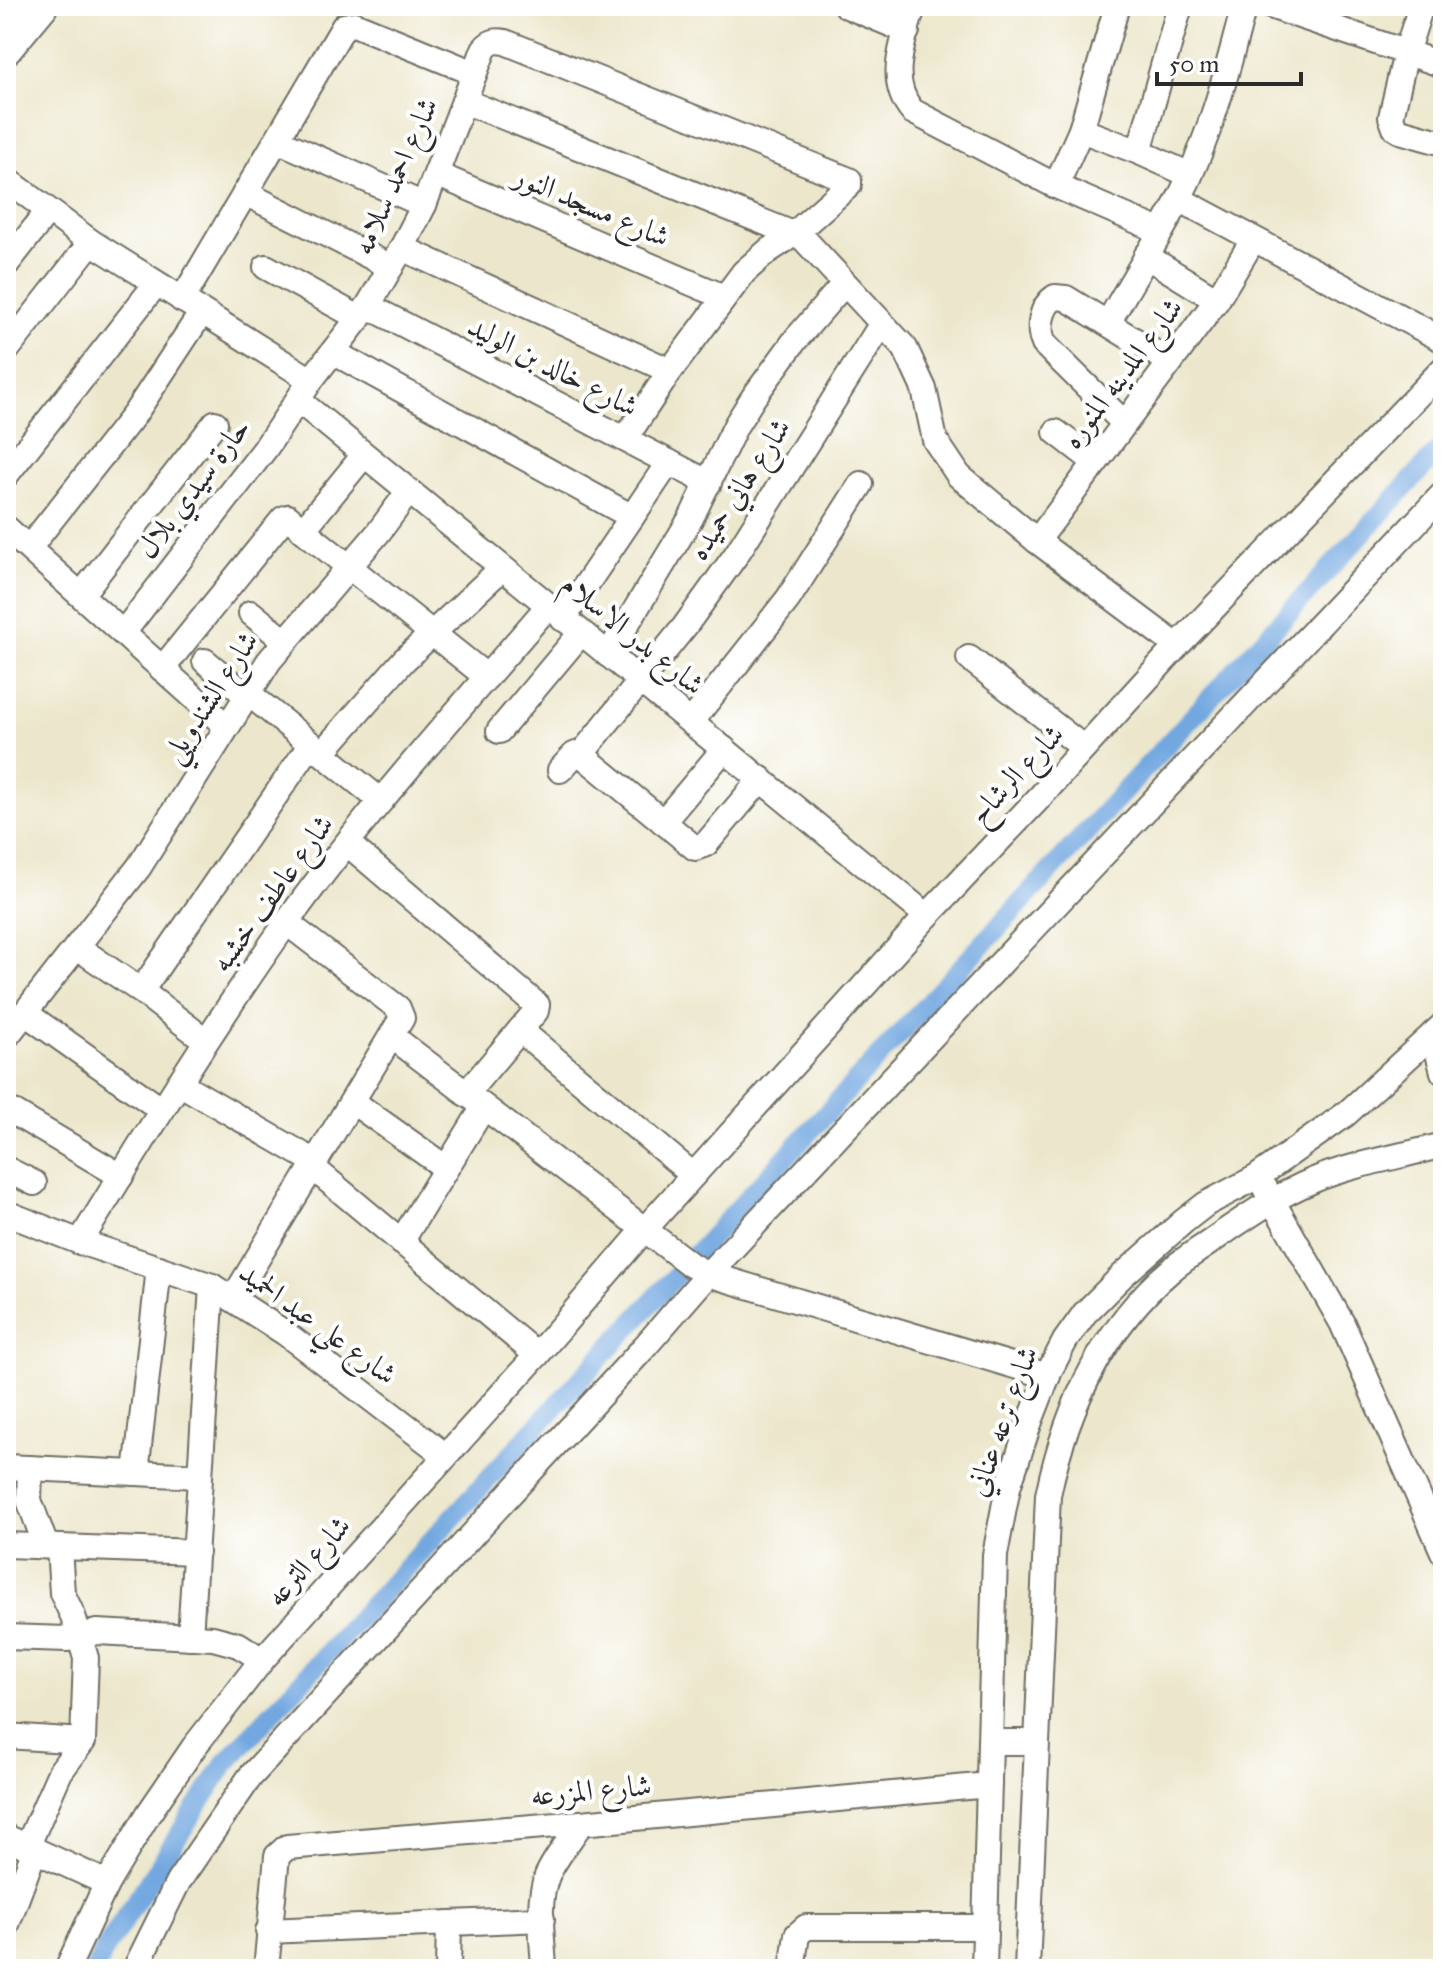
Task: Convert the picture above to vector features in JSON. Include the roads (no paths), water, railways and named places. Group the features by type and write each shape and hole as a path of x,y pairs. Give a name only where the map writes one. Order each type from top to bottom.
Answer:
{"main road":[{"path":"6,48 41,6"}],"street":[{"path":"913,6 898,81 905,102 912,111 1056,186 1160,231"},
{"path":"1056,186 1081,130 1117,6"},
{"path":"1139,152 1180,6"},
{"path":"1108,323 1190,175 1222,87 1244,6"},
{"path":"1270,6 1443,65"},
{"path":"1421,6 1391,117 1400,131 1443,143"},
{"path":"850,7 907,31"},
{"path":"29,548 134,415 192,306 245,193 341,30 354,24 474,73"},
{"name":"شارع احمد سلامه","path":"304,390 363,312 397,258 424,205 474,73 489,43 505,42 849,180 849,185 794,234"},
{"path":"464,101 794,234 807,242 905,348 924,389 935,440 959,476 1037,541 1177,646"},
{"path":"1081,130 1190,175"},
{"path":"277,140 424,205"},
{"name":"شارع مسجد النور","path":"436,174 724,297"},
{"name":"شارع بدر الاسلام","path":"6,179 91,242 192,306 304,390 364,455 927,916"},
{"path":"245,193 670,371"},
{"path":"1179,199 1443,340"},
{"path":"6,265 48,211"},
{"path":"625,439 724,297 756,261 794,234"},
{"name":"شارع المدينه المنوره","path":"1037,541 1217,300 1253,240"},
{"path":"6,351 91,242"},
{"path":"1146,256 1217,300"},
{"name":"شارع خالد بن الوليد","path":"266,267 625,439 709,483"},
{"path":"6,475 156,284"},
{"path":"608,655 691,518 736,425 753,398 796,339 844,284"},
{"path":"1124,423 1049,349 1041,337 1046,304 1055,297 1066,298 1170,362"},
{"name":"شارع هاني حميده","path":"560,770 574,755 584,751 736,555 881,325"},
{"path":"333,352 632,517"},
{"name":"شارع الرشاح","path":"644,1230 927,916 1177,646 1443,369"},
{"name":"حارة سيدي بلال","path":"123,633 265,449 304,390"},
{"path":"81,595 215,423"},
{"path":"1056,432 1095,462"},
{"path":"303,530 364,455"},
{"path":"499,731 564,619 669,462"},
{"path":"691,722 788,599 861,484"},
{"name":"شارع الشندويلي","path":"6,1037 139,867 226,726 285,641 409,491"},
{"path":"135,1969 178,1882 250,1777 641,1351 700,1269 1443,494"},
{"path":"162,669 283,519 288,517 487,677"},
{"path":"6,528 226,726"},
{"path":"141,991 316,749 404,660 502,568"},
{"path":"251,613 285,641"},
{"name":"شارع عاطف خشبه","path":"80,1242 205,1040 287,923 381,801 487,677 564,619"},
{"path":"969,658 1084,748"},
{"path":"205,661 381,801"},
{"path":"663,822 724,749"},
{"path":"584,751 588,760 690,845 701,848 761,779"},
{"path":"348,844 537,1005 536,1011 466,1094"},
{"path":"233,1299 402,1018 401,1010 287,923"},
{"path":"77,947 205,1040"},
{"path":"25,1013 162,1110"},
{"path":"1438,1029 1443,1072"},
{"name":"شارع ترعه عناني","path":"984,1969 995,1555 1008,1487 1048,1376 1065,1341 1085,1313 1123,1275 1206,1204 1257,1177 1346,1114 1438,1029"},
{"path":"520,1030 693,1175"},
{"path":"393,1037 644,1230 700,1269 1048,1376"},
{"path":"179,1083 313,1165 537,1355"},
{"path":"353,1102 446,1168"},
{"path":"6,1108 121,1176"},
{"path":"401,1242 477,1118"},
{"name":"شارع ترعه عناني","path":"1027,1969 1048,1495 1057,1452 1089,1371 1140,1300 1171,1269 1272,1199 1317,1179 1443,1145"},
{"path":"6,1169 34,1183"},
{"path":"1257,1177 1342,1323 1443,1552"},
{"name":"شارع علي عبد الحميد","path":"6,1213 80,1242 212,1286 285,1333 446,1456"},
{"name":"شارع الترعه","path":"67,1969 107,1883 194,1747 262,1660 537,1355 644,1230"},
{"path":"136,1473 159,1268"},
{"path":"190,1637 212,1286"},
{"path":"6,1927 23,1844 60,1772 83,1741 86,1658 62,1593 52,1547 29,1500 18,1467 200,1476"},
{"path":"6,1545 196,1552"},
{"path":"6,1637 67,1639 101,1632 190,1637 227,1641 262,1660"},
{"path":"6,1736 83,1741"},
{"path":"990,1742 1036,1742"},
{"name":"شارع المزرعه","path":"266,1969 277,1856 287,1847 989,1785"},
{"path":"544,1969 542,1919 547,1878 581,1823"},
{"path":"23,1844 107,1883"},
{"path":"268,1931 542,1919"},
{"path":"448,1969 449,1923"},
{"path":"792,1969 797,1935 802,1928 810,1926 985,1927"}],"waterway":[{"path":"96,1969 102,1954 224,1765 1443,446"}]}
